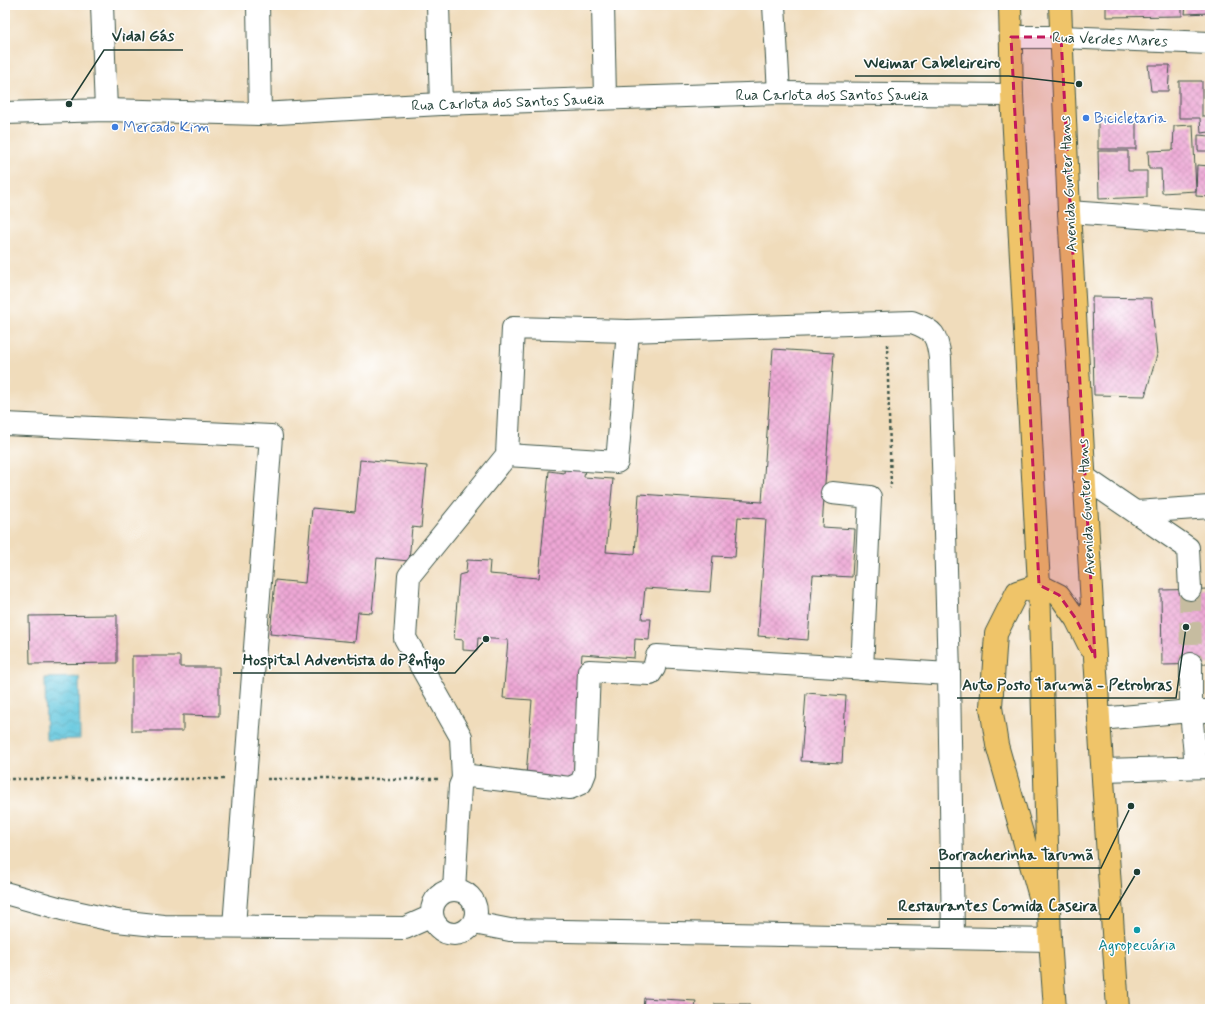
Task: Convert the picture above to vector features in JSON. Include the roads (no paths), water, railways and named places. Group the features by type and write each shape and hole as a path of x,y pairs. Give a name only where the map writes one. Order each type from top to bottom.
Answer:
{"main road":[{"path":"1010,5 1012,95 1039,585 1050,936 1055,1009"},
{"name":"Avenida Gunter Hans","path":"1060,5 1069,212 1084,477 1118,1009"},
{"path":"1050,936 997,744 991,707 996,634 1017,592 1039,585 1058,595 1076,619 1095,657"},
{"path":"1117,980 1127,1009"}],"street":[{"path":"102,5 106,110"},
{"path":"258,5 260,114"},
{"path":"438,5 441,104"},
{"path":"603,5 605,98"},
{"path":"774,5 779,93"},
{"name":"Rua Verdes Mares","path":"1011,37 1061,37 1210,43"},
{"name":"Rua Carlota dos Santos Saueia","path":"5,113 106,110 260,114 441,104 779,93 1012,95"},
{"path":"1069,212 1210,222"},
{"path":"454,890 460,786 463,779 461,738 405,638 409,576 507,455 513,328 628,331 912,322 927,328 937,340 940,358 949,674 953,938"},
{"path":"507,455 617,462 628,331"},
{"path":"5,424 271,436 234,926"},
{"path":"1084,477 1188,548 1190,589"},
{"path":"832,493 870,497 862,669"},
{"path":"1136,512 1210,507"},
{"path":"463,779 470,776 570,788 581,783 585,773 589,671 650,674 654,668 657,656 949,674"},
{"path":"1103,770 1203,767 1201,711 1191,664"},
{"path":"1099,719 1201,711"},
{"path":"454,890 463,891 474,900 476,908 474,923 468,929 454,934 446,933 440,929 432,916 434,902 443,892 454,890"},
{"path":"5,893 62,909 117,920 164,926 405,928 432,916"},
{"path":"474,923 510,930 953,938 1050,936"}],"water":[{"path":"79,677 80,739 46,740 45,678"}],"tunnel":[{"path":"1190,589 1191,664"}],"place":[{"name":"Weimar Cabeleireiro","path":"1079,84"},
{"name":"Vidal Gás","path":"69,104"},
{"name":"Bicicletaria","path":"1086,118"},
{"name":"Mercado Kim","path":"115,127"},
{"name":"Auto Posto Tarumã - Petrobras","path":"1186,627"},
{"name":"Hospital Adventista do Pênfigo","path":"486,639"},
{"name":"Borracherinha Tarumã","path":"1131,806"},
{"name":"Restaurantes Comida Caseira","path":"1137,872"},
{"name":"Agropecuária","path":"1137,930"}]}
